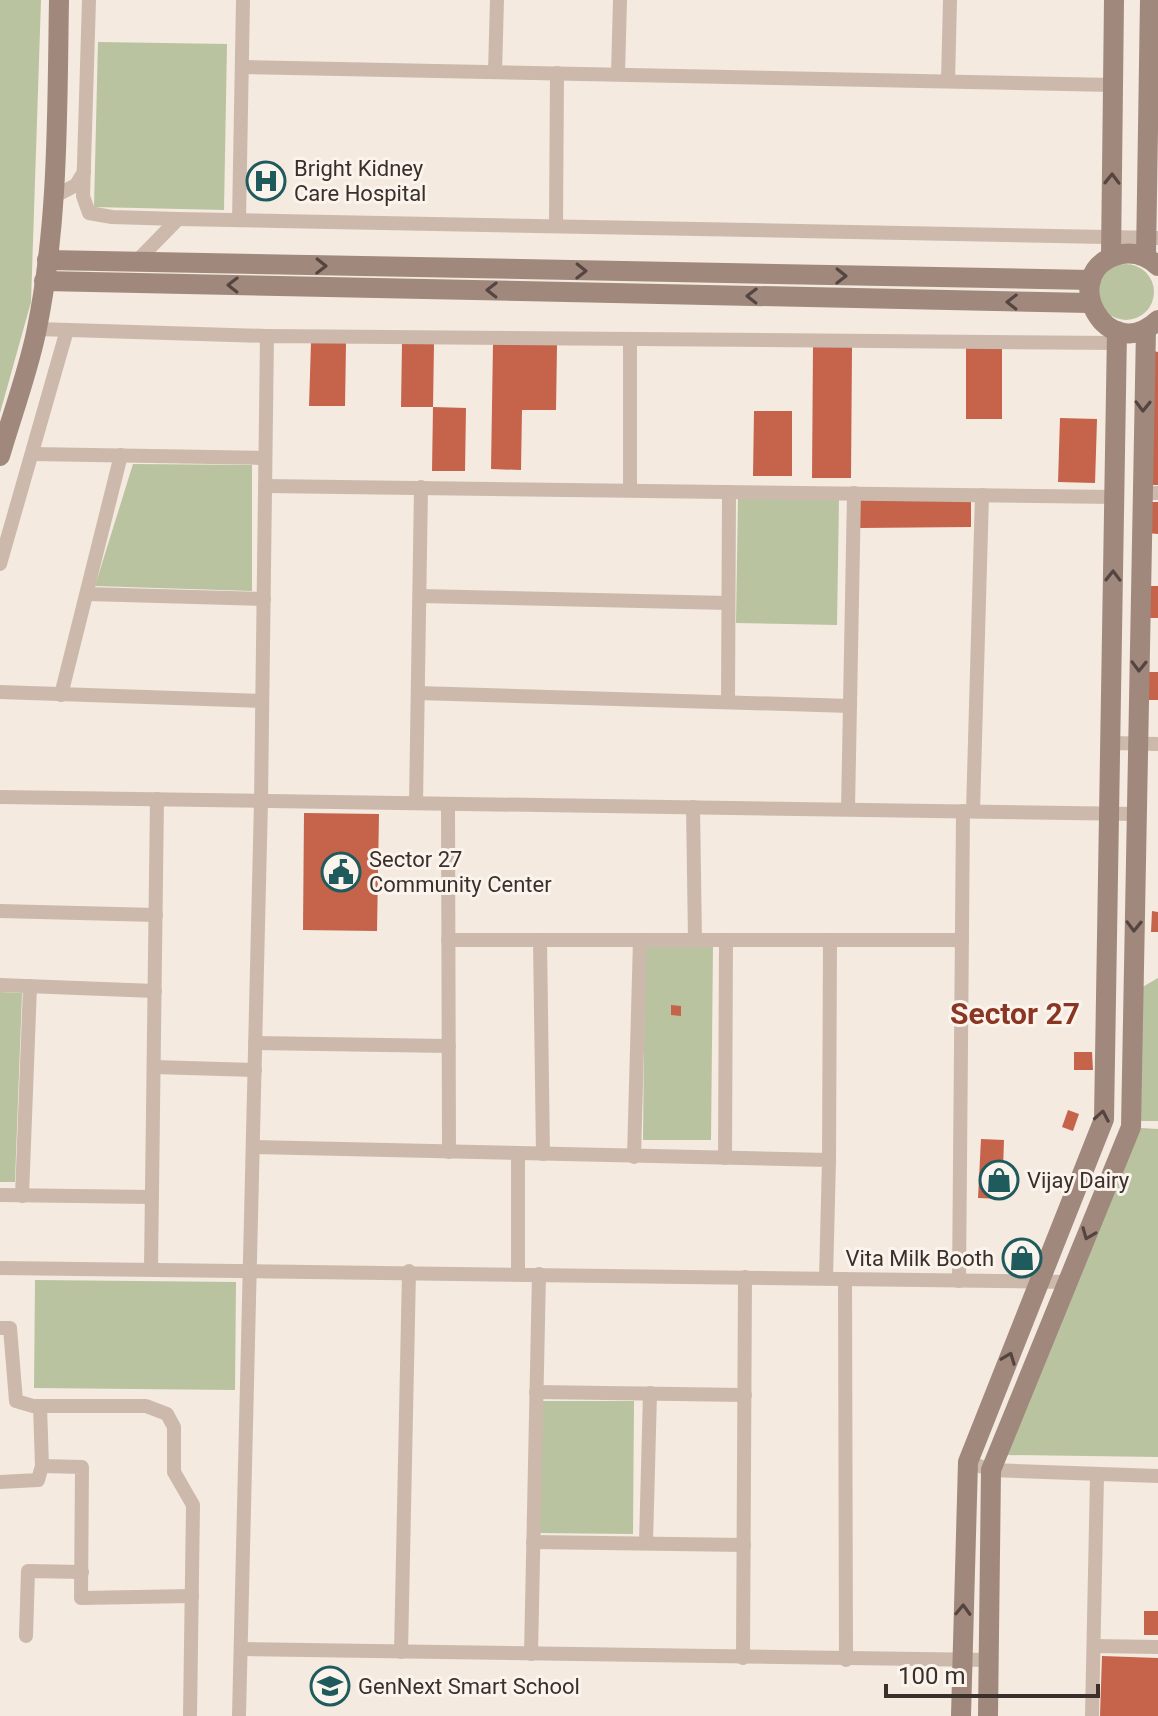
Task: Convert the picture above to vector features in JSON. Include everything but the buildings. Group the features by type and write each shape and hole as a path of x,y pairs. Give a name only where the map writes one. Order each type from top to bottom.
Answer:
{"street":[{"path":"0,456 37,329 47,260 55,196 59,0"},
{"path":"89,0 83,196 89,213 112,217 178,219 556,225 1111,248 1123,254 1152,250 1150,0"},
{"path":"239,220 243,0"},
{"path":"495,72 497,0"},
{"path":"618,74 620,0"},
{"path":"948,81 950,0"},
{"path":"961,1716 968,1462 1104,1119 1117,337 1096,315 1090,303 1091,280 1111,248 1114,0"},
{"path":"242,67 1113,85"},
{"path":"556,225 557,73"},
{"path":"55,196 76,185 85,168"},
{"path":"136,262 178,219"},
{"path":"47,260 1091,280"},
{"path":"44,281 1090,303"},
{"path":"37,329 267,336 630,339 1152,335 1148,744 1136,814 1131,1127 991,1470 988,1716"},
{"path":"0,564 67,330"},
{"path":"239,1716 261,801 267,336"},
{"path":"630,339 630,490"},
{"path":"32,454 265,458"},
{"path":"61,695 121,455"},
{"path":"265,486 1114,497"},
{"path":"416,803 421,487"},
{"path":"728,702 729,492"},
{"path":"848,809 854,493"},
{"path":"959,1281 962,940 982,495"},
{"path":"87,594 264,599"},
{"path":"420,596 728,603"},
{"path":"0,692 262,701"},
{"path":"418,693 850,706"},
{"path":"1110,743 1148,744"},
{"path":"0,797 1136,814"},
{"path":"151,1268 157,799"},
{"path":"448,804 449,1152"},
{"path":"693,807 695,940"},
{"path":"0,911 156,915"},
{"path":"448,940 962,940"},
{"path":"540,940 543,1154"},
{"path":"634,1157 640,940"},
{"path":"725,1158 726,940"},
{"path":"826,1279 830,940"},
{"path":"0,985 155,991"},
{"path":"22,1196 30,986"},
{"path":"255,1043 449,1046"},
{"path":"154,1067 255,1070"},
{"path":"253,1147 829,1160"},
{"path":"518,1153 518,1273"},
{"path":"0,1195 152,1197"},
{"path":"0,1268 250,1268 959,1281 1040,1279 1068,1282"},
{"path":"401,1652 409,1271"},
{"path":"531,1654 539,1274"},
{"path":"743,1658 745,1277"},
{"path":"845,1279 846,1660"},
{"path":"0,1328 10,1328 16,1401 40,1406 146,1406 167,1414 174,1427 174,1472 193,1505 190,1716"},
{"path":"536,1392 745,1395"},
{"path":"646,1543 650,1393"},
{"path":"0,1482 38,1480 42,1466 40,1406"},
{"path":"968,1462 991,1470 1158,1476"},
{"path":"42,1466 82,1467 81,1598 192,1596"},
{"path":"1092,1716 1097,1476"},
{"path":"533,1542 744,1545"},
{"path":"26,1636 28,1571 82,1572"},
{"path":"1094,1646 1158,1647"},
{"path":"241,1649 989,1660"}],"green space":[{"path":"0,0 41,0 31,302 0,413"},
{"path":"98,42 227,44 224,210 94,207"},
{"path":"1126,264 1145,273 1154,292 1145,311 1126,320 1107,311 1098,292 1107,273"},
{"path":"133,464 252,465 252,591 95,586"},
{"path":"738,497 839,499 837,625 736,623"},
{"path":"645,945 713,945 711,1140 643,1140"},
{"path":"1158,978 1158,1121 1137,1121 1139,989"},
{"path":"0,992 22,993 15,1182 0,1182"},
{"path":"1141,1128 1158,1129 1158,1457 1007,1455"},
{"path":"35,1280 236,1282 235,1390 34,1388"},
{"path":"539,1401 634,1401 633,1534 538,1533"}],"place":[{"name":"Bright Kidney Care Hospital","path":"266,181"},
{"name":"Sector 27 Community Center","path":"341,872"},
{"name":"Vijay Dairy","path":"999,1180"},
{"name":"Vita Milk Booth","path":"1022,1258"},
{"name":"GenNext Smart School","path":"330,1686"}],"district":[{"name":"Sector 27","path":"1015,1013"}]}
